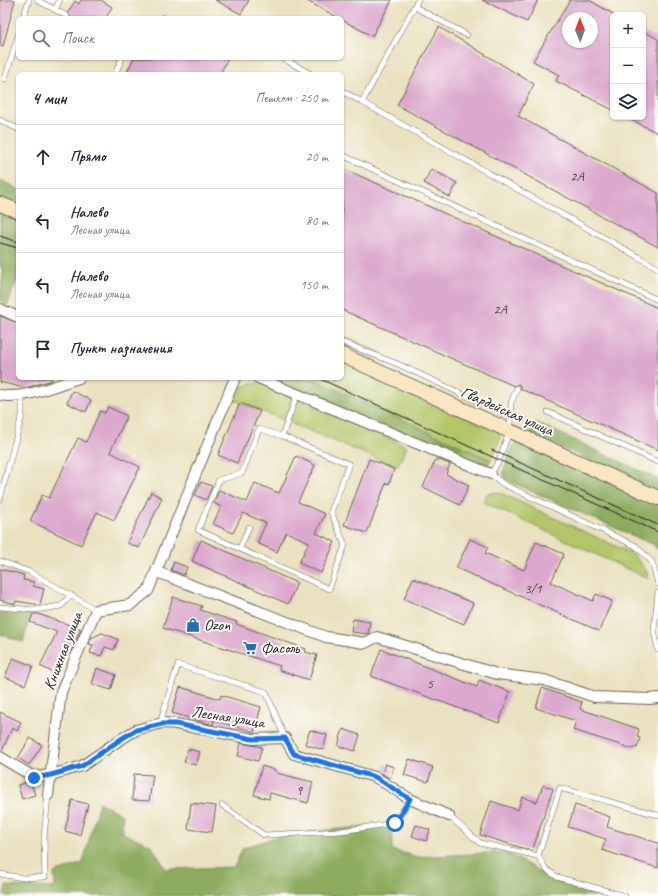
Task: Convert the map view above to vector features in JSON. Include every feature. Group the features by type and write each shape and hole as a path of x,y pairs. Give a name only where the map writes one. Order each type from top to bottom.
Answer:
{"street":[{"path":"0,204 16,209"},
{"path":"0,309 16,316"},
{"name":"Гвардейская улица","path":"344,356 510,424 658,498"},
{"path":"0,394 9,396 22,395 72,380"},
{"path":"96,610 130,605 148,591 234,380"},
{"path":"263,380 491,474"},
{"path":"157,572 326,637 365,643 377,637 497,674 544,680 595,697 658,698"},
{"name":"Книжная улица","path":"48,795 60,692 96,610"},
{"name":"Лесная улица","path":"0,757 34,778 51,775 82,766 136,730 162,724 176,724 253,739 285,738 294,754 375,777 410,799 450,816"}],"lane":[{"path":"24,16 29,0"},
{"path":"37,0 67,16"},
{"path":"55,9 60,0"},
{"path":"362,102 418,0"},
{"path":"414,7 467,35"},
{"path":"5,79 16,43"},
{"path":"116,72 121,60"},
{"path":"286,60 307,72"},
{"path":"344,92 658,268"},
{"path":"0,120 16,128"},
{"path":"344,156 658,300"},
{"path":"344,343 400,365 510,424"},
{"path":"517,388 511,403 510,424 499,460 491,474 503,484 636,546 652,562 658,584"},
{"path":"0,499 22,415 22,395"},
{"path":"282,436 297,395"},
{"path":"548,412 658,462"},
{"path":"259,429 282,436 349,464 331,512 345,545 329,589 198,530 219,480 242,473 259,429"},
{"path":"240,548 249,527"},
{"path":"0,561 30,572 96,610"},
{"path":"658,593 654,630 658,650"},
{"path":"0,607 35,610 61,606 71,595"},
{"path":"162,724 162,716 178,664 266,692 285,738"},
{"path":"538,856 560,788 658,815"},
{"path":"0,874 23,878 45,877 44,838 48,795"},
{"path":"222,805 264,835 341,831 395,823 410,799"},
{"path":"450,816 480,843 538,856 546,869 557,877 625,896"}],"green space":[{"path":"0,180 16,188 16,202 0,197"},
{"path":"0,212 16,217 16,283 7,306 0,301 3,271 0,266"},
{"path":"344,336 382,353 377,365 344,350"},
{"path":"344,363 498,432 500,435 500,440 491,460 314,380 344,380"},
{"path":"274,380 314,380 491,460 488,465 479,463 414,439"},
{"path":"259,383 407,446 397,467 232,399 237,391 243,386"},
{"path":"535,422 658,479 658,492 530,433"},
{"path":"521,442 658,504 658,550 652,544 506,480 503,472 514,444"},
{"path":"498,492 633,554 646,570 649,579 483,502 487,494"},
{"path":"0,611 31,613 23,642 0,634"},
{"path":"99,802 122,815 123,833 151,845 166,869 234,867 243,848 286,834 393,824 392,850 418,857 506,852 556,881 608,896 4,896 6,886 55,888 54,873 83,863"}],"building":[{"path":"0,0 15,0 3,46 0,45"},
{"path":"81,0 101,0 112,7 107,16 69,16 68,12 75,1 79,4"},
{"path":"215,0 249,0 241,14"},
{"path":"305,0 392,0 372,36 344,21 344,16 335,16"},
{"path":"482,0 538,0 527,22"},
{"path":"570,0 589,0 610,12 610,108 556,81 559,75 533,61 562,13 562,48 598,48 598,12 563,12"},
{"path":"439,27 534,84 518,116 658,193 658,247 397,105"},
{"path":"646,33 658,39 658,133 632,120 646,120"},
{"path":"133,60 227,60 221,72 127,72"},
{"path":"344,169 658,308 658,450 521,389 519,384 514,386 344,311"},
{"path":"431,169 457,183 450,197 424,183"},
{"path":"0,316 16,322 16,380 52,380 25,388 0,382"},
{"path":"72,391 91,400 86,412 67,403"},
{"path":"240,403 260,411 237,463 218,455"},
{"path":"108,407 127,416 110,452 140,467 114,520 97,512 81,545 30,521 42,495 49,498 78,438 86,442 100,411 105,413"},
{"path":"296,456 315,465 298,502 325,514 316,533 335,542 321,573 299,563 309,542 286,532 277,552 257,543 266,523 243,513 233,533 213,524 221,507 214,503 219,490 247,502 255,483 279,493"},
{"path":"369,459 394,469 389,484 386,483 367,533 344,525"},
{"path":"436,459 450,464 446,474 469,485 460,505 423,487"},
{"path":"201,482 212,486 206,500 195,495"},
{"path":"151,492 162,498 139,548 127,543"},
{"path":"470,539 488,547 485,553 524,570 536,542 564,554 551,582 593,601 596,594 612,601 599,631 456,568"},
{"path":"201,540 297,583 288,604 192,561"},
{"path":"174,562 187,567 184,575 171,570"},
{"path":"0,569 24,575 23,580 34,582 33,586 44,589 40,605 16,601 15,604 0,600"},
{"path":"413,578 473,603 464,624 404,599"},
{"path":"173,597 202,606 200,610 237,622 236,624 306,649 305,652 317,655 309,680 279,670 280,666 163,628"},
{"path":"33,614 38,614 81,629 70,654 66,652 56,674 40,666 57,632 30,622"},
{"path":"353,619 370,622 368,634 351,632"},
{"path":"102,633 118,639 114,650 105,647 101,656 90,653 93,645 89,644 91,638"},
{"path":"381,649 477,687 479,680 510,692 499,723 371,676"},
{"path":"13,658 33,666 25,685 5,677"},
{"path":"97,668 116,675 111,690 92,684"},
{"path":"180,687 220,699 221,695 261,707 254,732 214,720 213,725 172,713"},
{"path":"542,688 582,702 580,709 639,729 637,737 640,738 637,748 634,747 633,749 573,730 576,721 536,708"},
{"path":"0,712 21,722 17,731 12,728 2,751 0,751"},
{"path":"343,729 360,735 355,751 338,746"},
{"path":"310,730 327,735 323,750 305,744"},
{"path":"30,738 42,745 29,765 18,758"},
{"path":"241,743 262,747 258,761 238,756"},
{"path":"188,749 200,752 196,765 184,762"},
{"path":"409,759 433,767 428,782 404,775"},
{"path":"385,764 394,767 390,778 382,774"},
{"path":"262,766 277,771 276,773 313,782 308,803 270,793 269,799 254,795"},
{"path":"134,774 153,775 149,801 132,800"},
{"path":"29,781 35,795 22,799 18,785"},
{"path":"543,785 553,789 532,851 480,835 491,801 518,810 522,797 537,802"},
{"path":"72,800 88,804 80,835 65,831"},
{"path":"191,803 216,806 212,832 188,829"},
{"path":"575,805 610,817 607,827 658,843 658,868 602,850 606,839 568,827"},
{"path":"416,825 430,830 426,841 412,836"}],"tram line":[{"path":"0,236 16,241"},
{"path":"0,243 16,247"},
{"path":"322,380 658,532"},
{"path":"492,450 658,525"}],"place":[{"name":"Ozon","path":"193,625"},
{"name":"Фасоль","path":"250,648"}],"route":[{"path":"34,778 51,775 82,766 136,730 162,724 176,724 253,739 285,738 294,754 375,777 410,799 395,823"}]}
